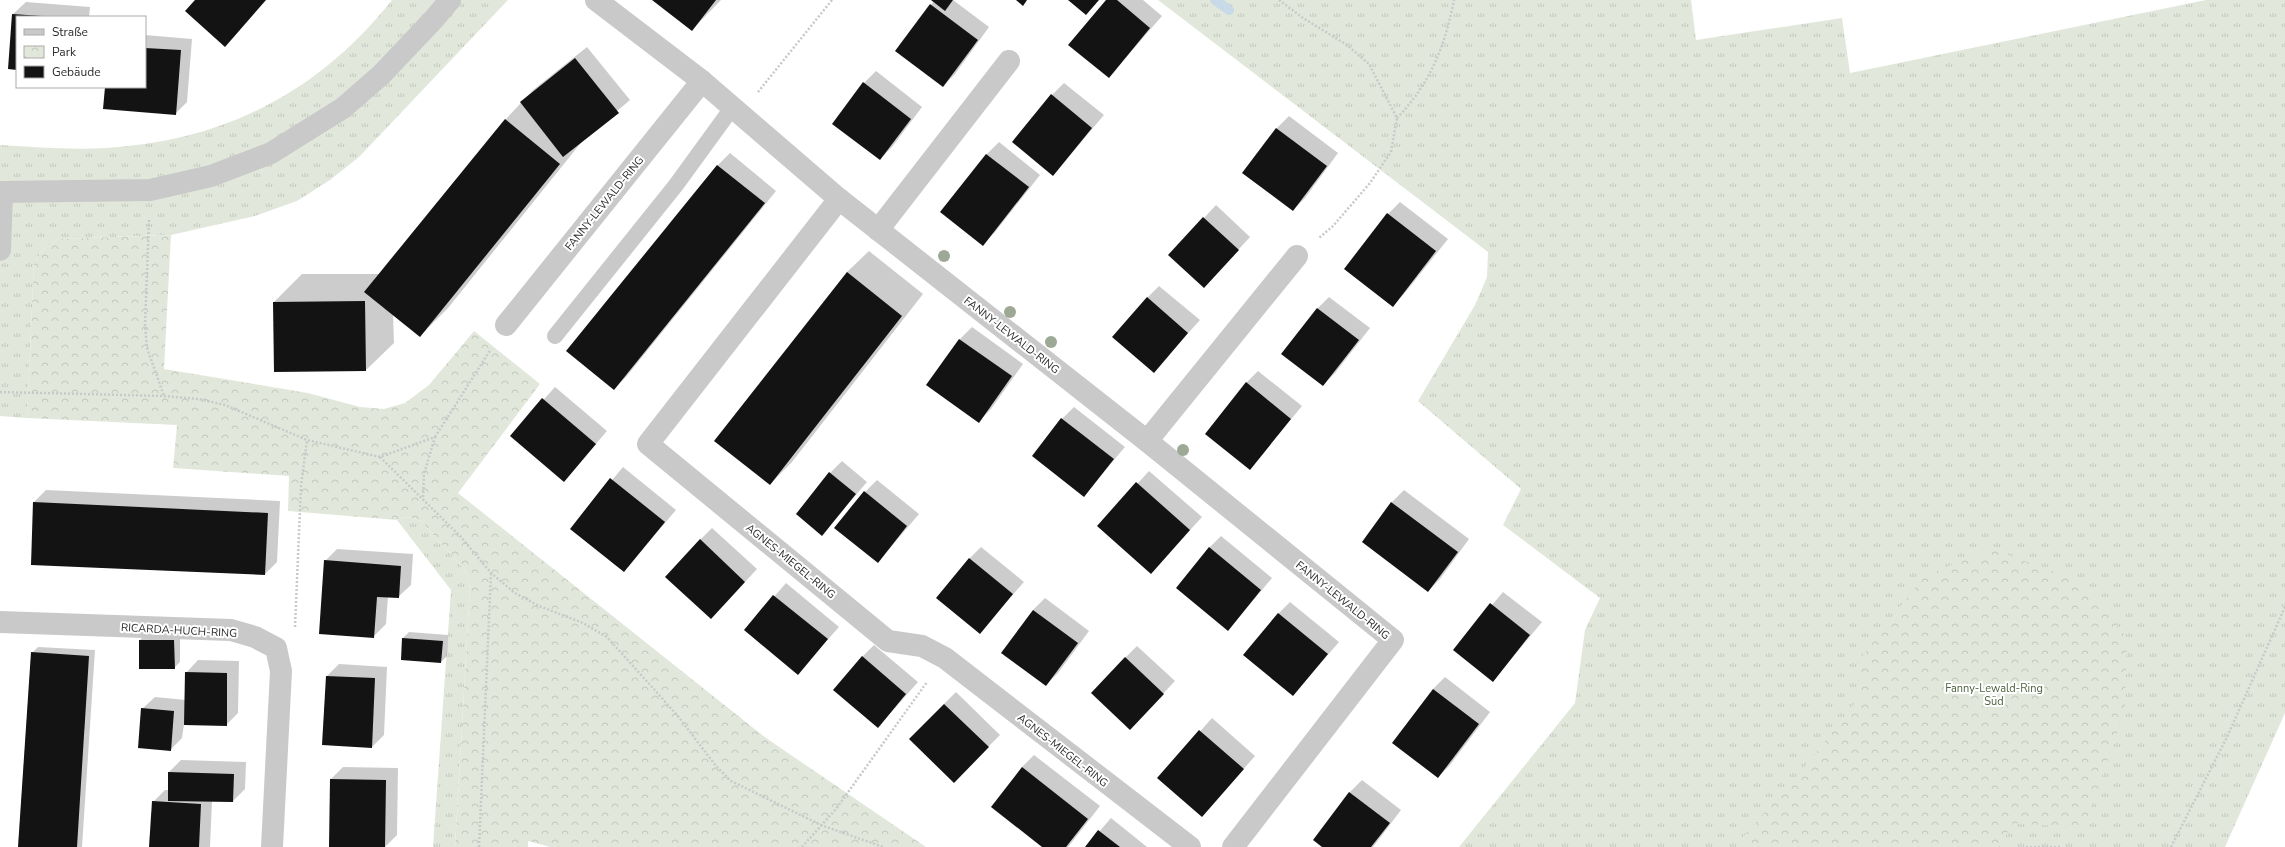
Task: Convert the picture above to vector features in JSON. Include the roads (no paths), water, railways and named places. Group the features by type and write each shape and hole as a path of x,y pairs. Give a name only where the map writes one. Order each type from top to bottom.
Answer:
{"street":[{"path":"0,250 1,192 150,190 229,170 271,154 343,108 381,75 434,20 450,0"},
{"name":"FANNY-LEWALD-RING","path":"596,0 702,81 878,230 1147,441 1393,640 1233,847"},
{"path":"878,230 1009,61"},
{"name":"FANNY-LEWALD-RING","path":"506,325 702,81"},
{"name":"AGNES-MIEGEL-RING","path":"839,198 648,444 888,641 922,646 944,658 1190,847"},
{"path":"1147,441 1297,256"},
{"name":"RICARDA-HUCH-RING","path":"0,622 231,630 255,637 276,648 281,671 272,847"}],"lane":[{"path":"555,336 736,111"}],"waterway":[{"path":"1215,0 1229,10"}],"park label":[{"name":"Fanny-Lewald-Ring Süd","path":"1994,694"}]}
